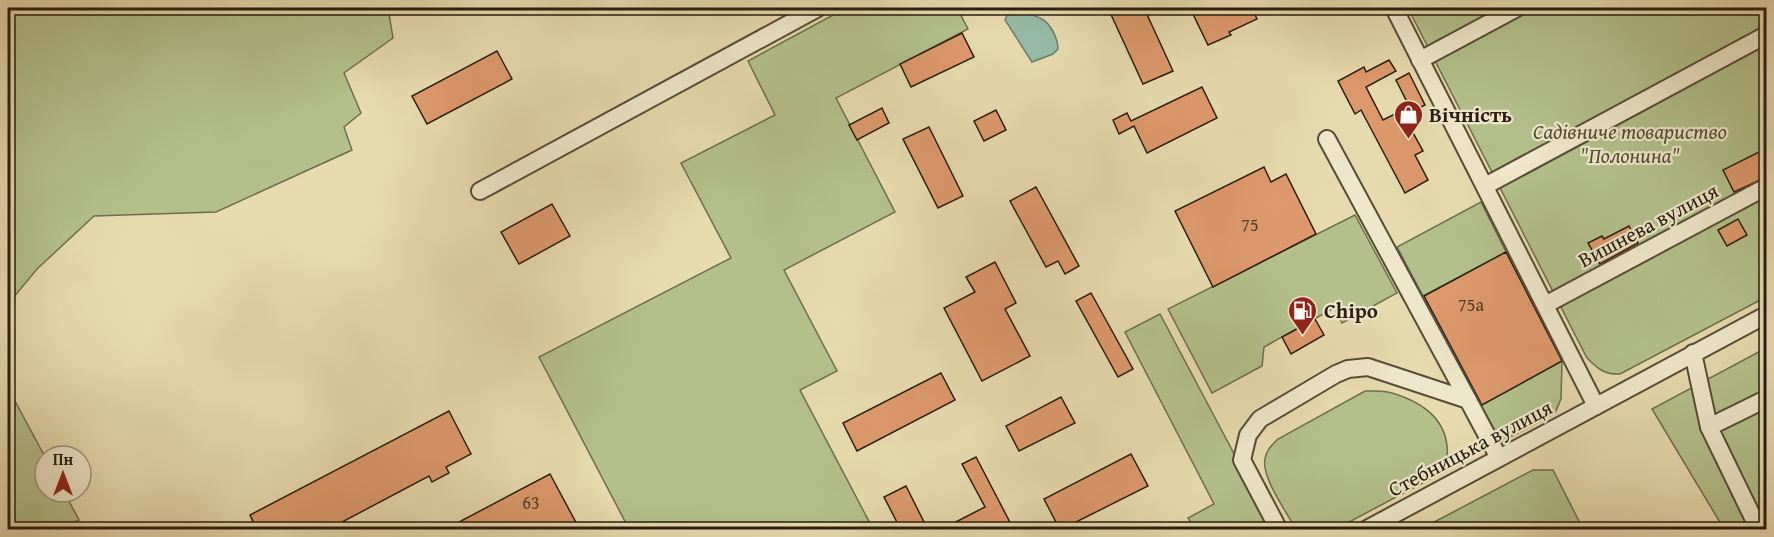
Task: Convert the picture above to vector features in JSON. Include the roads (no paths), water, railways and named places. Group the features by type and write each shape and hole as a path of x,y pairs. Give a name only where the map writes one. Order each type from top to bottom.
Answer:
{"street":[{"path":"480,191 818,8"},
{"path":"1394,8 1423,58 1548,303 1596,406"},
{"path":"1423,58 1517,8"},
{"path":"1487,184 1767,35"},
{"path":"1327,139 1499,458"},
{"name":"Вишнева вулиця","path":"1548,303 1767,187"},
{"name":"Стебницька вулиця","path":"1365,530 1767,315"},
{"path":"1693,353 1709,427 1760,530"},
{"path":"1279,530 1242,459 1248,435 1260,419 1336,374 1358,367 1368,367 1468,400"},
{"path":"1709,427 1767,399"}],"place":[{"name":"Вічність","path":"1408,140"},
{"name":"Chipo","path":"1303,336"}],"park label":[{"name":"Садівниче товариство \"Полонина\"","path":"1630,143"}]}
